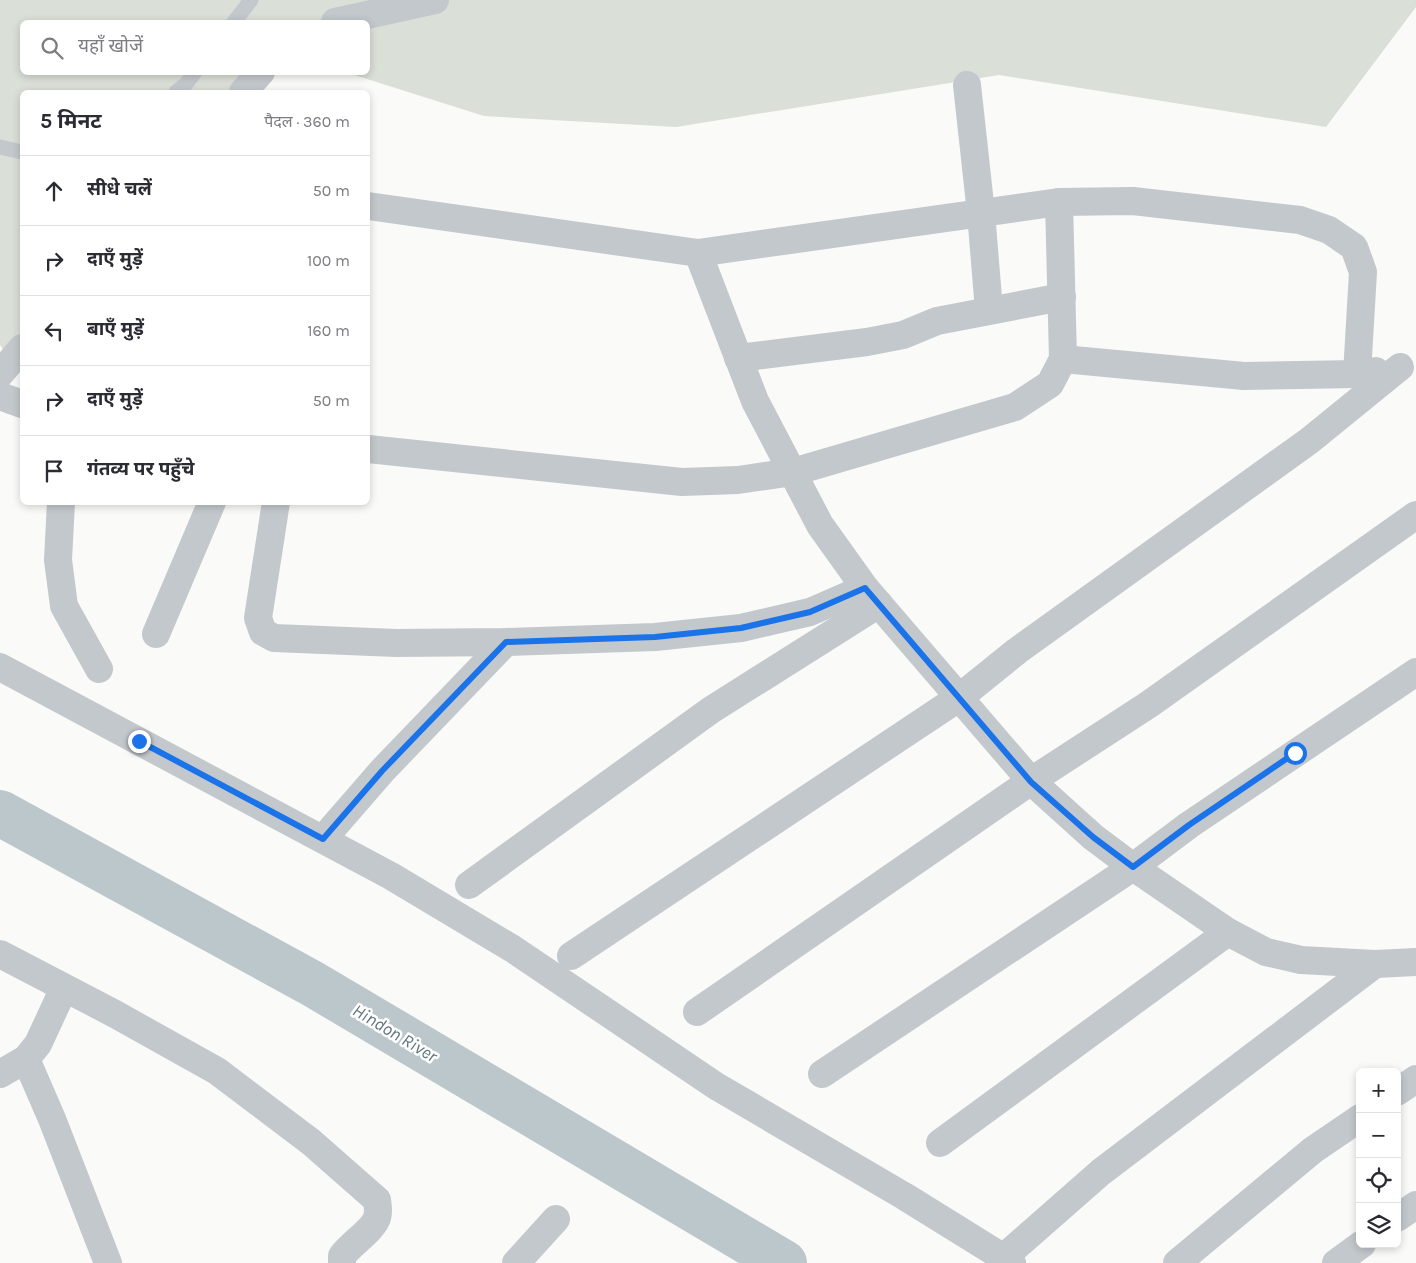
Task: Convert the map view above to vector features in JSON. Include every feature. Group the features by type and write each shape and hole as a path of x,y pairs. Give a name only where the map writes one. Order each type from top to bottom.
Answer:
{"street":[{"path":"344,20 435,0"},
{"path":"245,90 258,75"},
{"path":"967,85 989,310"},
{"path":"370,206 698,253 1059,202 1133,201 1300,220 1329,230 1354,247 1363,272 1357,374"},
{"path":"370,449 682,482 738,480 793,472 1015,406 1050,384 1063,359 1059,202"},
{"path":"698,253 755,401 820,525 872,596 1031,782 1093,837 1133,867 1228,932 1266,952 1301,960 1376,964 1416,962"},
{"path":"738,358 867,342 903,335 937,321 1062,298"},
{"path":"0,374 20,350"},
{"path":"1063,359 1244,376 1357,374 1408,364"},
{"path":"571,956 960,697 1017,650 1309,441 1408,364"},
{"path":"0,396 20,403"},
{"path":"61,505 58,560 64,606 99,669"},
{"path":"156,634 211,505"},
{"path":"276,505 258,618 263,632 274,638 378,642 506,642 655,637 741,628 872,596"},
{"path":"697,1012 1031,782 1148,705 1416,515"},
{"path":"469,884 872,596"},
{"path":"323,839 389,764 506,642"},
{"path":"0,666 391,876 513,949 716,1086 904,1196 1008,1260 1101,1172 1376,964"},
{"path":"822,1074 1133,867 1189,825 1416,672"},
{"path":"940,1143 1228,932"},
{"path":"0,954 217,1071 311,1142 378,1200 379,1211 376,1222 339,1261"},
{"path":"0,1074 26,1059 38,1044 64,988"},
{"path":"26,1059 108,1263"},
{"path":"1401,1089 1416,1079"},
{"path":"1177,1263 1313,1150 1356,1121"},
{"path":"1401,1215 1416,1205"},
{"path":"516,1263 556,1219"},
{"path":"1336,1263 1357,1248"}],"lane":[{"path":"236,20 251,0"},
{"path":"178,90 193,75"},
{"path":"0,147 20,152"}],"shaded area":[{"path":"0,0 1416,0 1416,7 1326,127 999,75 676,127 484,116 354,75 370,75 370,20 20,20 20,75 249,75 235,90 20,90 20,334 5,352 0,345"}],"waterway":[{"name":"Hindon River","path":"0,813 313,984 784,1263"}],"route":[{"path":"139,741 323,839 434,715 506,642 655,637 741,628 810,612 865,588 1031,782 1093,837 1133,867 1189,825 1295,753"}]}
